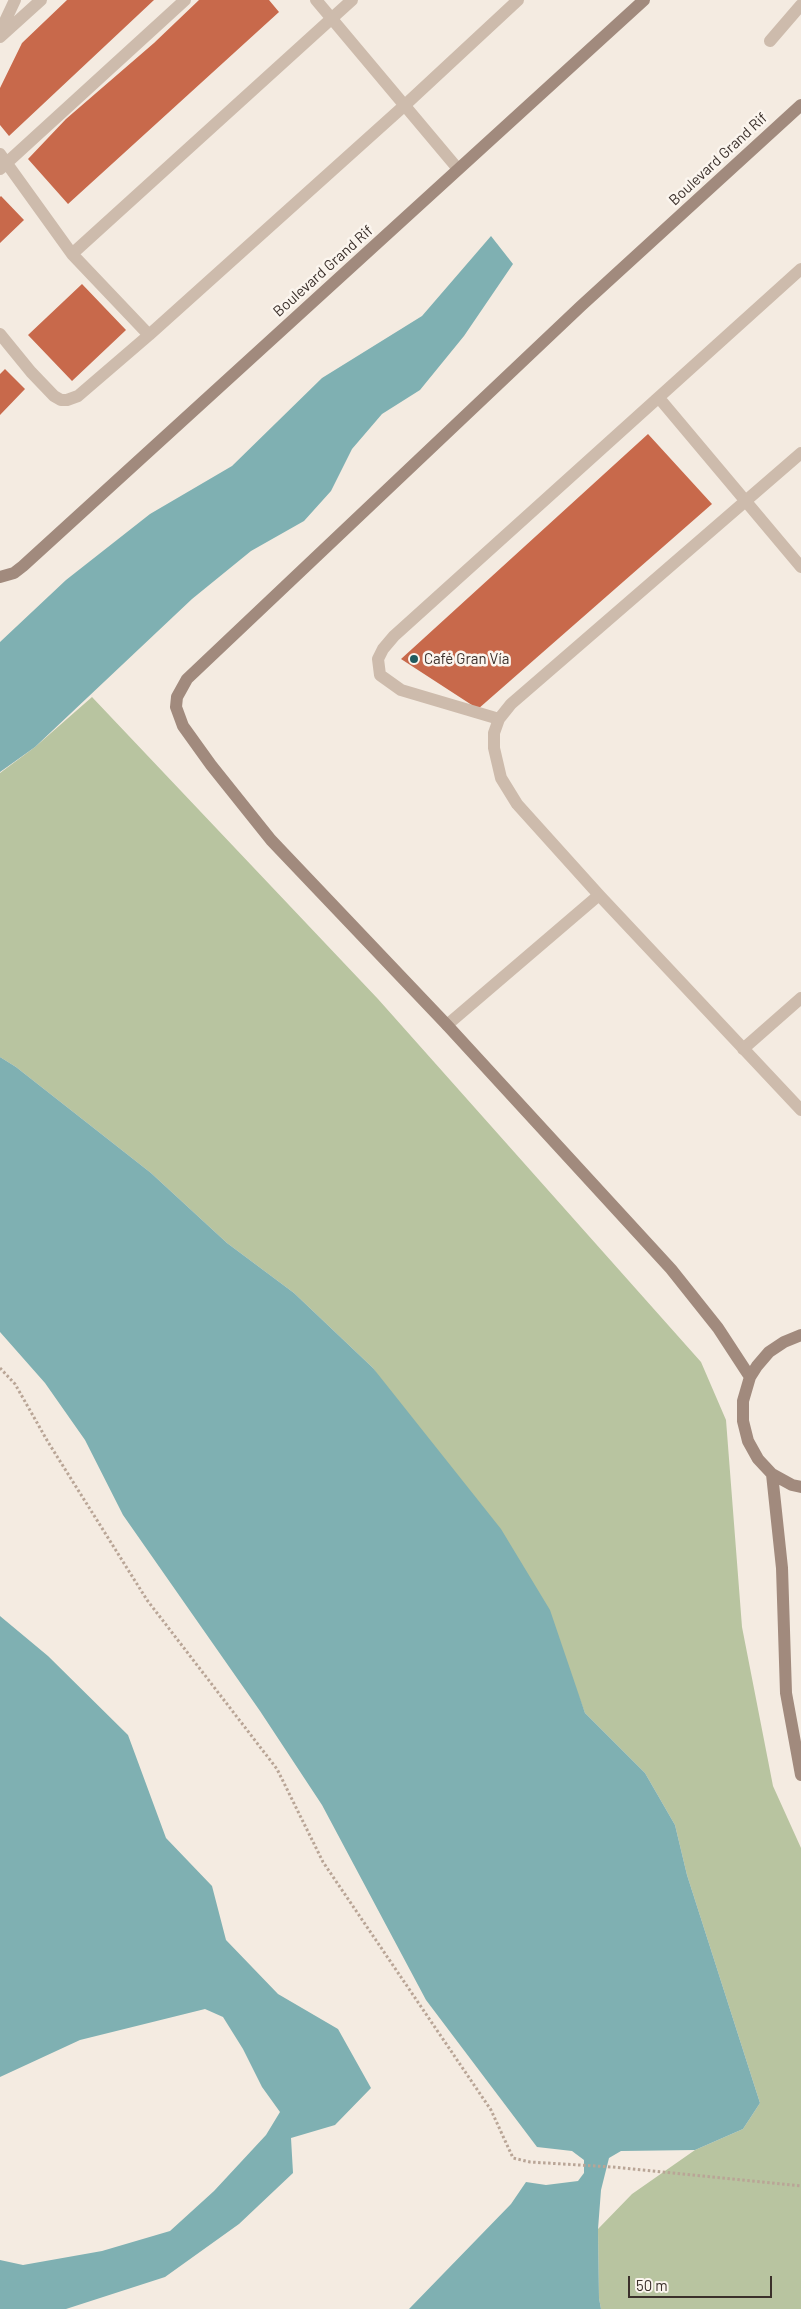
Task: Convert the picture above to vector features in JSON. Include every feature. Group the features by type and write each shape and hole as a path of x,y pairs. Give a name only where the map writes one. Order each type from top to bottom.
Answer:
{"main road":[{"name":"Boulevard Grand Rif","path":"0,577 14,573 23,566 644,0"},
{"name":"Boulevard Grand Rif","path":"750,1377 718,1328 676,1275 447,1025 271,840 230,790 183,726 176,707 180,688 219,648 581,306 801,105"},
{"path":"801,1335 784,1342 769,1352 750,1377 743,1401 743,1422 748,1441 758,1459 772,1474 792,1485 801,1487"},
{"path":"772,1474 782,1568 786,1693 801,1775"}],"street":[{"path":"0,32 15,0"},
{"path":"0,37 40,0"},
{"path":"149,335 72,254 3,162 184,0"},
{"path":"316,0 458,169"},
{"path":"72,254 352,0"},
{"path":"0,334 48,390 61,400 68,400 84,392 405,106 518,0"},
{"path":"770,41 801,5"},
{"path":"499,719 400,690 380,675 378,659 394,636 801,269"},
{"path":"659,398 801,567"},
{"path":"801,453 511,704 499,719 494,732 494,748 501,778 508,791 599,895 801,1110"},
{"path":"447,1025 599,895"},
{"path":"743,1049 801,998"}],"path":[{"path":"0,1368 15,1384 48,1442 147,1600 277,1769 324,1862 491,2110 513,2158 530,2162 579,2164 801,2186"}],"green space":[{"path":"92,697 378,999 701,1362 726,1420 742,1627 773,1786 801,1848 801,2309 601,2309 599,2298 598,2229 632,2194 695,2150 743,2129 760,2103 687,1875 675,1825 645,1773 585,1713 574,1684 373,1368 294,1293 227,1243 151,1173 16,1067 0,1057 0,773 35,747"}],"water":[{"path":"491,236 513,264 464,336 420,390 382,414 352,449 331,491 304,521 251,551 192,599 35,747 0,772 0,642 66,580 150,514 232,466 322,378 422,316"},
{"path":"0,1057 16,1067 151,1173 227,1243 294,1293 373,1368 501,1529 550,1610 585,1713 645,1773 675,1825 687,1875 760,2103 743,2129 695,2150 621,2151 609,2158 601,2190 598,2229 599,2298 601,2309 409,2309 511,2204 526,2182 546,2185 578,2181 584,2173 584,2160 572,2151 537,2147 426,2000 322,1805 260,1711 123,1515 85,1440 45,1383 0,1332"},
{"path":"0,1616 48,1656 128,1735 166,1838 212,1886 226,1940 278,1994 338,2029 371,2088 335,2125 291,2138 293,2173 239,2224 165,2277 66,2309 0,2309 0,2260 23,2265 102,2251 170,2231 214,2191 266,2135 280,2112 262,2087 243,2049 223,2017 205,2009 80,2040 0,2077"}],"building":[{"path":"67,0 154,0 9,136 0,125 0,88 22,43"},
{"path":"199,0 269,0 279,12 68,204 28,159 66,119 154,43"},
{"path":"0,197 24,220 0,243"},
{"path":"82,284 126,330 72,381 28,335"},
{"path":"5,369 25,389 0,415 0,374"},
{"path":"648,434 712,504 478,709 401,659"}],"place":[{"name":"Café Gran Vía","path":"414,659"}]}
